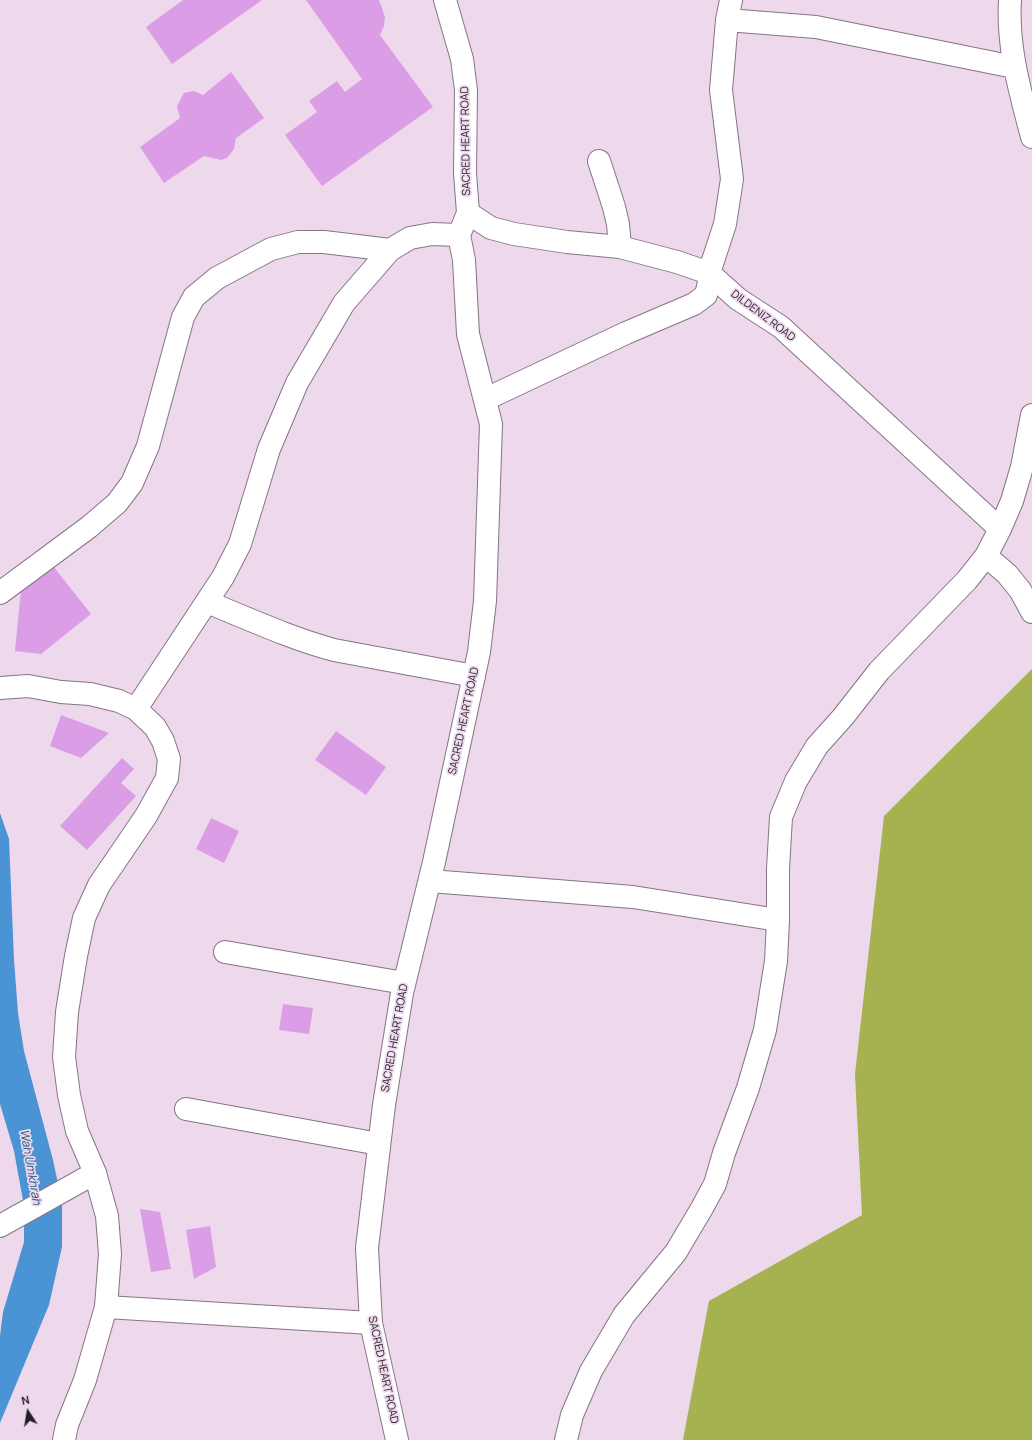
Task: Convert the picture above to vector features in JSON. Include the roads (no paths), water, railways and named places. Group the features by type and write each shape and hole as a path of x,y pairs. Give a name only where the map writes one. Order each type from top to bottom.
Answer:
{"street":[{"name":"SACRED HEART ROAD","path":"398,1440 372,1323 367,1248 384,1105 404,983 430,881 479,652 485,601 491,424 486,399 468,334 464,260 459,235 468,213 465,173 466,90 462,59 445,0"},
{"path":"1010,0 1009,21 1014,67 1032,137"},
{"path":"486,399 626,333 694,304 706,295 710,273 725,224 732,179 721,90 729,10 1014,67"},
{"path":"600,161 616,219 620,247"},
{"name":"DILDENIZ ROAD","path":"468,213 491,228 514,234 567,242 620,247 677,262 710,273 738,299 781,327 1000,529"},
{"path":"136,709 223,577 240,544 268,448 297,383 344,303 390,250 410,238 432,234 459,235"},
{"path":"0,593 89,527 118,503 132,482 148,446 183,317 194,297 217,278 272,249 298,242 324,242 390,250"},
{"path":"566,1440 572,1415 595,1365 624,1315 676,1252 715,1184 724,1153 748,1088 765,1030 776,961 778,868 781,817 796,781 817,746 843,717 879,671 967,580 986,556 1012,501 1022,467 1032,416"},
{"path":"986,556 1007,574 1020,590 1032,612"},
{"path":"207,602 296,639 320,646 474,676"},
{"path":"0,688 28,686 61,692 90,694 119,701 136,709 155,727 169,759 167,778 146,816 100,885 84,918 67,1012 64,1057 69,1095 77,1131 95,1173 107,1216 110,1254 106,1307 85,1380 67,1425 64,1440"},
{"path":"430,881 633,897 778,920"},
{"path":"226,952 404,983"},
{"path":"186,1109 379,1144"},
{"path":"0,1226 95,1173"},
{"path":"106,1307 372,1323"}],"water":[{"name":"Wah Umkhrah","path":"0,813 9,839 14,960 18,1013 24,1051 53,1160 62,1202 62,1247 49,1305 0,1423 0,1336 3,1312 24,1242 24,1206 14,1151 0,1104"}]}
